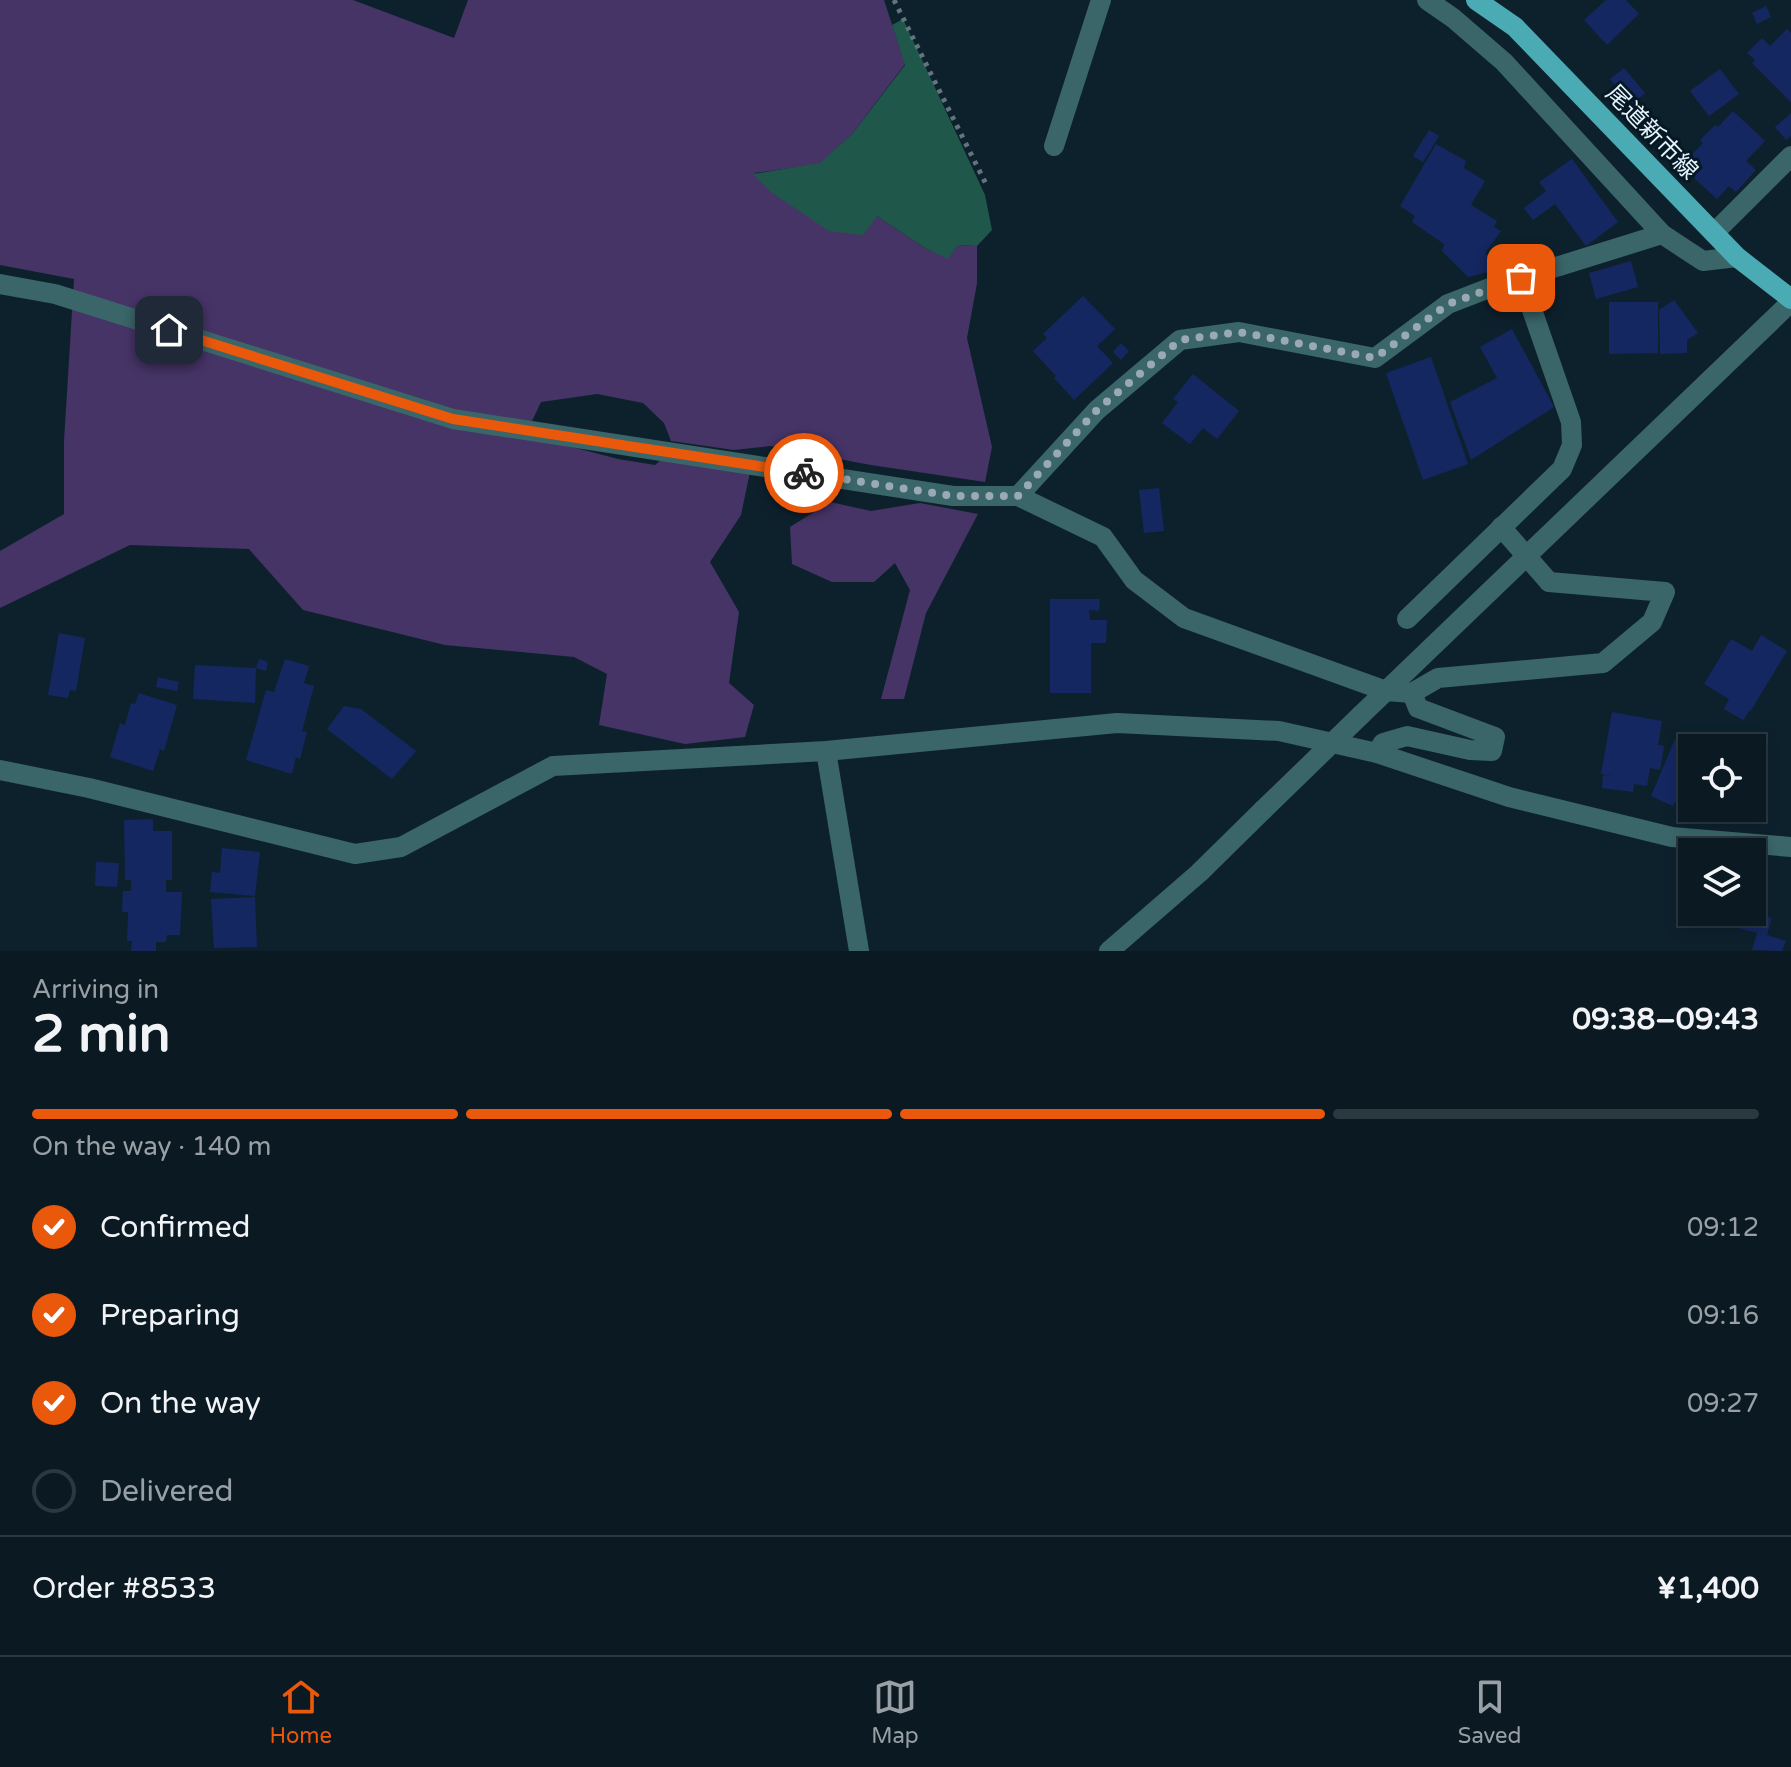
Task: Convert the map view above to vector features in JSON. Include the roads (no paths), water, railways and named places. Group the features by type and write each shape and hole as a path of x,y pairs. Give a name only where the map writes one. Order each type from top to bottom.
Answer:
{"main road":[{"name":"尾道新市線","path":"1476,0 1515,27 1737,257 1791,301"}],"street":[{"path":"1054,146 1101,0"},
{"path":"1427,0 1504,62 1662,234 1703,261 1737,257"},
{"path":"1714,233 1791,156"},
{"path":"1018,496 1097,410 1180,340 1239,332 1375,358 1448,304 1662,234"},
{"path":"1407,619 1562,469 1572,445 1571,422 1521,278"},
{"path":"0,284 55,294 453,419 953,496 1018,496 1103,537 1134,580 1184,618 1386,691 1412,693 1438,678 1603,663 1652,622 1665,592 1549,582 1501,527"},
{"path":"1109,951 1199,873 1791,301"},
{"path":"1377,753 1383,743 1407,736 1470,750 1492,751 1495,737 1418,708 1412,693"},
{"path":"0,770 89,788 355,854 401,847 553,766 826,751 1117,723 1279,731 1377,753 1509,797 1672,837 1791,847"},
{"path":"826,751 859,951"}]}
